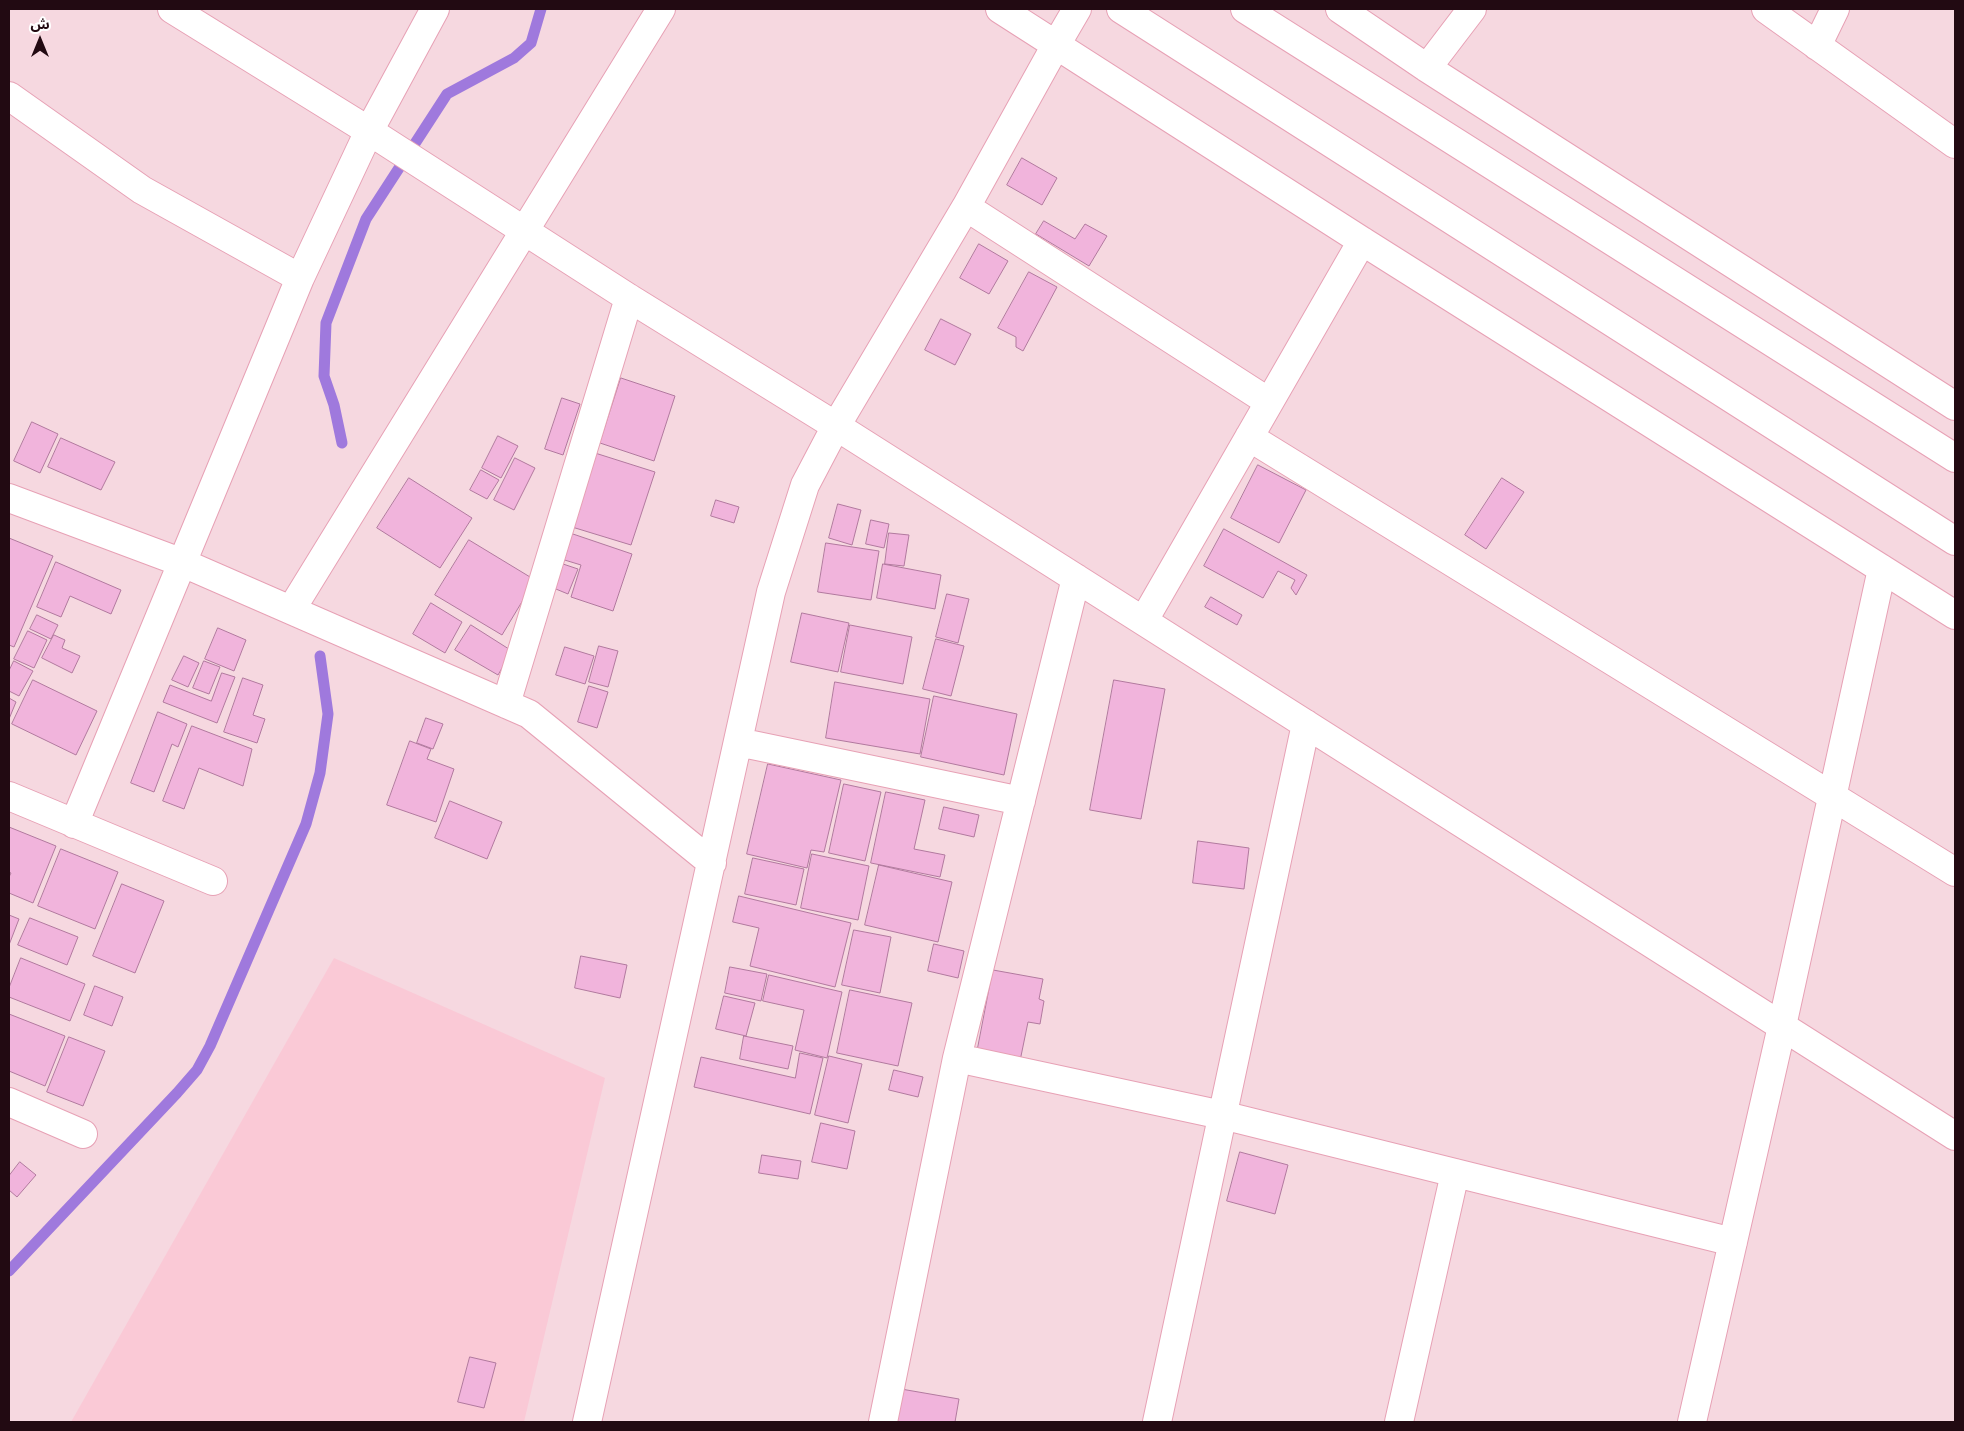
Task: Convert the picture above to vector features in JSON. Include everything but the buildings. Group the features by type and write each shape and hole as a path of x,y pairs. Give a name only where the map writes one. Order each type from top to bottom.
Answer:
{"street":[{"path":"172,9 369,131 630,298 1144,620 1955,1136"},
{"path":"74,824 300,278 369,131 435,9"},
{"path":"291,610 661,9"},
{"path":"1000,9 1362,241 1955,615"},
{"path":"587,1422 771,592 805,485 836,426 966,207 1077,9"},
{"path":"1121,9 1955,541"},
{"path":"1246,9 1955,458"},
{"path":"1340,9 1427,68 1955,406"},
{"path":"1427,68 1472,9"},
{"path":"1766,9 1955,144"},
{"path":"1817,46 1834,9"},
{"path":"9,96 142,190 300,278"},
{"path":"966,207 1269,402"},
{"path":"1144,620 1362,241"},
{"path":"506,704 630,298"},
{"path":"1249,437 1833,795 1955,872"},
{"path":"9,498 183,563 529,714 712,863"},
{"path":"1692,1422 1782,1026 1882,569"},
{"path":"883,1422 957,1058 1076,578"},
{"path":"1156,1422 1306,724"},
{"path":"738,742 1021,801"},
{"path":"9,796 213,881"},
{"path":"957,1058 1222,1115 1733,1242"},
{"path":"9,1102 83,1134"},
{"path":"1398,1422 1455,1173"}],"shaded area":[{"path":"334,958 605,1078 524,1422 71,1422"}],"waterway":[{"path":"342,443 334,405 324,376 326,323 366,219 447,94 514,58 531,43 541,9"},
{"path":"9,1271 177,1093 197,1070 210,1046 306,824 320,773 328,714 320,656"}]}
